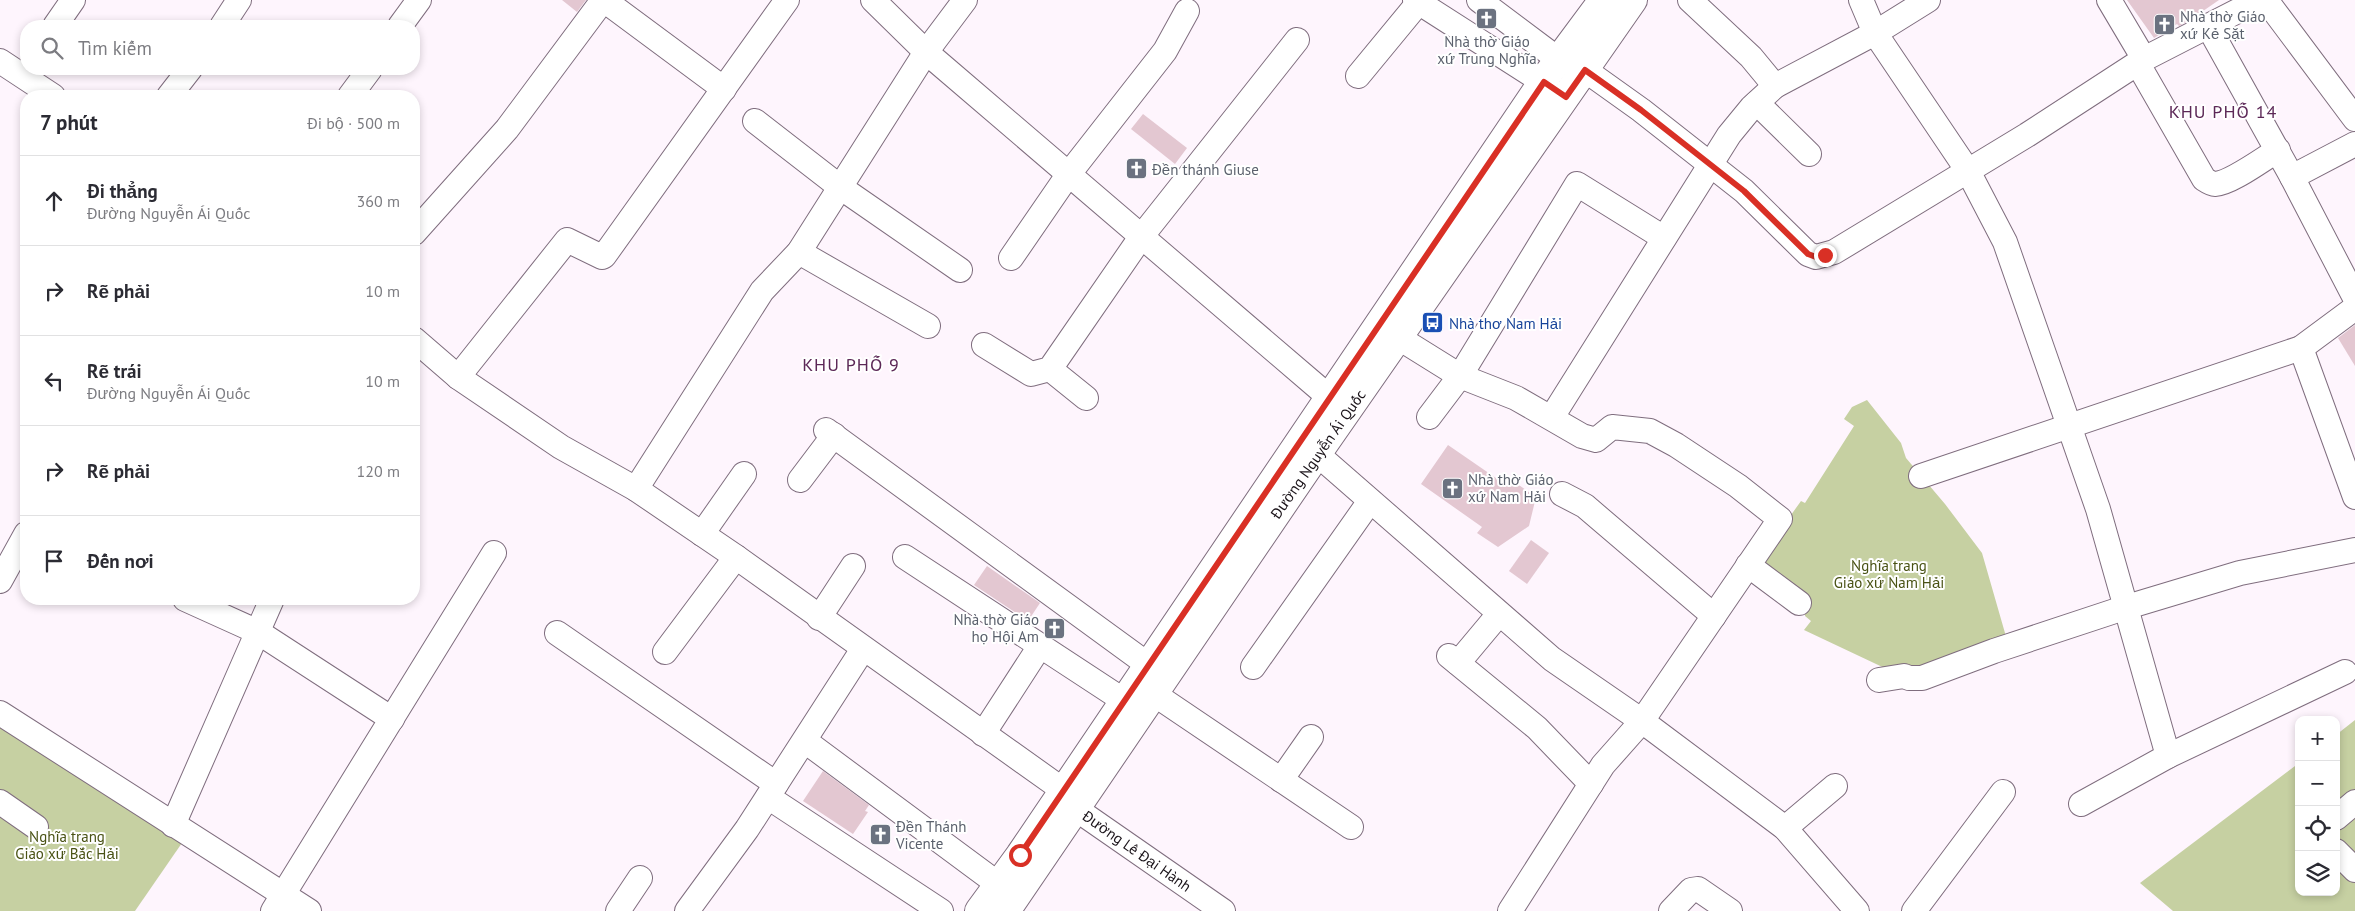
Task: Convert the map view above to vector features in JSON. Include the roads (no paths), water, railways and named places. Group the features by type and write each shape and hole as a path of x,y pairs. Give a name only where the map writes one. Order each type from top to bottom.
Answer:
{"main road":[{"name":"Đường Nguyễn Ái Quốc","path":"1006,911 1123,700 1559,60 1603,0"},
{"name":"Đường Nguyễn Ái Quốc","path":"979,911 998,884 1069,800 1154,694 1317,454 1633,0"},
{"path":"1544,82 1566,97"}],"street":[{"path":"59,20 73,0"},
{"path":"226,20 239,0"},
{"path":"404,20 419,0"},
{"path":"420,226 506,129 603,0 724,89"},
{"path":"458,377 567,240 602,257 604,256 787,0"},
{"path":"873,0 926,52 1329,397"},
{"path":"636,489 762,291 799,252 926,52 965,0"},
{"path":"1479,0 1559,60"},
{"path":"1690,0 1751,57 1775,86"},
{"path":"1861,0 1875,33 1968,171 2005,242 2098,509 2168,756"},
{"path":"1552,418 1729,135 1757,103 1775,86 1875,33 1928,0"},
{"path":"2109,0 2204,179 2214,184 2225,181 2278,150"},
{"path":"1585,70 1641,110 1744,191 1808,254 1816,257 1834,252 1968,171 2141,62 2259,0"},
{"path":"2266,0 2355,119"},
{"path":"1358,76 1417,1 1544,82"},
{"path":"1011,258 1068,175 1165,52 1188,11"},
{"path":"2208,26 2278,150 2355,298"},
{"path":"984,345 1031,374 1050,369 1141,237 1296,40"},
{"path":"0,60 20,69"},
{"path":"29,75 46,90"},
{"path":"174,90 185,75"},
{"path":"354,90 366,75"},
{"path":"1757,103 1809,154"},
{"path":"754,121 840,187 960,270"},
{"path":"2292,177 2355,144"},
{"path":"1429,417 1460,376 1577,184 1664,238"},
{"path":"799,252 928,326"},
{"path":"1921,476 2301,348 2355,308"},
{"path":"1399,338 1460,376 1516,398 1582,436 1596,440 1612,427 1650,431 1676,445 1738,486 1780,519 1642,721 1603,765 1510,911"},
{"name":"Đường Lê Đại Hành","path":"420,344 458,377 560,447 636,489 736,557 983,734 1069,800 1223,911"},
{"path":"2301,348 2355,497"},
{"path":"1050,369 1086,398"},
{"path":"800,480 830,432 1148,664"},
{"path":"1317,454 1552,659 1642,721 1785,828 1857,911"},
{"path":"702,534 744,474"},
{"path":"1562,494 1585,506 1714,616"},
{"path":"1253,667 1370,501"},
{"path":"0,581 20,545"},
{"path":"1879,680 1904,676 1922,678 1994,651 2127,607 2240,573 2355,550"},
{"path":"278,903 494,553"},
{"path":"664,652 736,557"},
{"path":"905,557 1123,700"},
{"path":"1748,565 1800,603"},
{"path":"820,618 853,566"},
{"path":"198,605 258,632 392,718"},
{"path":"173,825 269,605"},
{"path":"1499,614 1454,660 1537,728 1591,784"},
{"path":"557,633 772,791 941,911"},
{"path":"983,734 1040,646"},
{"path":"687,911 772,791 863,649"},
{"path":"2081,804 2168,756 2345,672"},
{"path":"1154,694 1350,827"},
{"path":"0,713 173,825 278,903 309,911"},
{"path":"1281,780 1311,737"},
{"path":"805,741 998,884"},
{"path":"1785,828 1835,786"},
{"path":"1914,911 2004,792"},
{"path":"0,802 36,827"},
{"path":"2340,815 2355,802"},
{"path":"2340,855 2355,870"},
{"path":"618,911 640,878"},
{"path":"1671,911 1691,890 1698,889 1708,894 1730,911"}],"place":[{"name":"Nhà thờ Giáo xứ Trung Nghĩa","path":"1487,18"},
{"name":"Nhà thờ Giáo xứ Kẻ Sặt","path":"2164,25"},
{"name":"Đền thánh Giuse","path":"1136,169"},
{"name":"Nhà thơ Nam Hải","path":"1433,323"},
{"name":"Nhà thờ Giáo xứ Nam Hải","path":"1452,488"},
{"name":"Nhà thờ Giáo họ Hội Am","path":"1055,628"},
{"name":"Đền Thánh Vicente","path":"880,835"}],"district":[{"name":"KHU PHỐ 14","path":"2223,111"},
{"name":"KHU PHỐ 9","path":"851,364"}],"park label":[{"name":"Nghĩa trang Giáo xứ Nam Hải","path":"1889,574"},
{"name":"Nghĩa trang Giáo xứ Bắc Hải","path":"67,844"}]}
